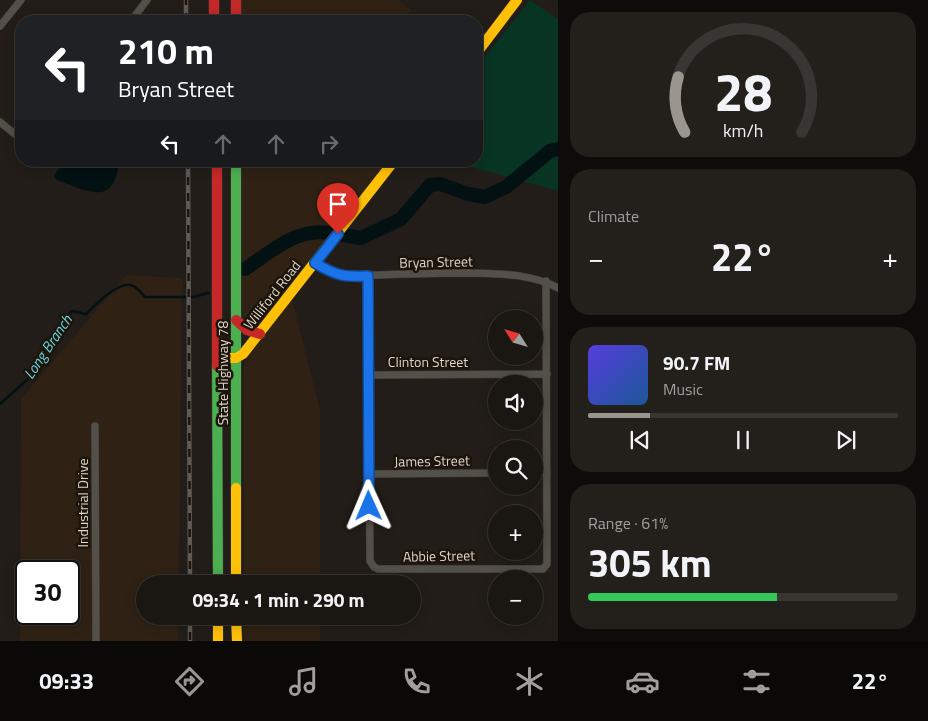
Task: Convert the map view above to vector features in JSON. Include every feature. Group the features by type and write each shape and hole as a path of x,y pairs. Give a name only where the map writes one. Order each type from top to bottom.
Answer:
{"main road":[{"path":"214,0 214,15"},
{"path":"236,0 236,15"},
{"path":"483,45 517,0"},
{"name":"State Highway 78","path":"217,167 218,575"},
{"name":"State Highway 78","path":"236,167 236,575"},
{"name":"Williford Road","path":"236,358 243,354 260,334 389,167"},
{"path":"236,320 247,330 260,334"},
{"path":"218,358 236,358"},
{"path":"218,625 218,641"},
{"path":"236,625 237,641"}],"street":[{"path":"0,26 21,0"},
{"path":"136,15 147,0"},
{"path":"0,122 15,134"},
{"name":"Bryan Street","path":"315,263 333,273 344,276 439,273 489,274 524,276 546,281 558,288"},
{"path":"368,276 369,474"},
{"path":"543,472 548,472 546,281"},
{"name":"Clinton Street","path":"369,375 547,374"},
{"name":"Industrial Drive","path":"95,426 96,641"},
{"name":"James Street","path":"369,474 488,472"},
{"name":"Abbie Street","path":"369,474 370,561 378,570 543,569 548,564 548,472"}],"shaded area":[{"path":"241,0 398,0 411,10 407,15 241,15"},
{"path":"60,167 118,167 112,185 106,191 89,191 57,180 54,176"},
{"path":"242,167 382,167 264,321 252,328 242,320"},
{"path":"126,275 182,278 179,575 136,575 136,625 178,625 178,641 20,641 20,625 80,625 80,560 20,560 21,399"},
{"path":"292,299 320,410 320,575 244,575 243,373 245,362 250,352"},
{"path":"244,625 320,625 320,641 244,641"}],"green space":[{"path":"530,0 558,19 558,191 472,167 483,167 483,59"}],"waterway":[{"name":"Long Branch","path":"343,235 361,238 401,219 430,185 440,184 468,194 485,197 506,187 550,151 558,149"},
{"name":"Long Branch","path":"245,269 274,249 295,238 317,232 329,233"},
{"name":"Long Branch","path":"0,404 28,379 43,352 72,311 86,314 115,289 128,285 135,287 145,297 194,297 208,293"}],"railway":[{"path":"186,0 186,15"},
{"path":"188,167 190,575"},
{"path":"190,625 190,641"}],"traffic: fast":[{"path":"236,167 236,488"},
{"path":"217,366 218,575"}],"traffic: slow":[{"path":"483,45 517,0"},
{"path":"218,358 236,358 243,354 389,167"},
{"path":"236,488 236,575"},
{"path":"218,625 218,641"},
{"path":"236,625 237,641"}],"traffic: jam":[{"path":"214,0 214,15"},
{"path":"236,0 236,15"},
{"path":"217,167 217,366"},
{"path":"236,320 247,330 260,334"}],"route":[{"path":"338,234 315,263 333,273 344,276 368,276 369,506"}]}
